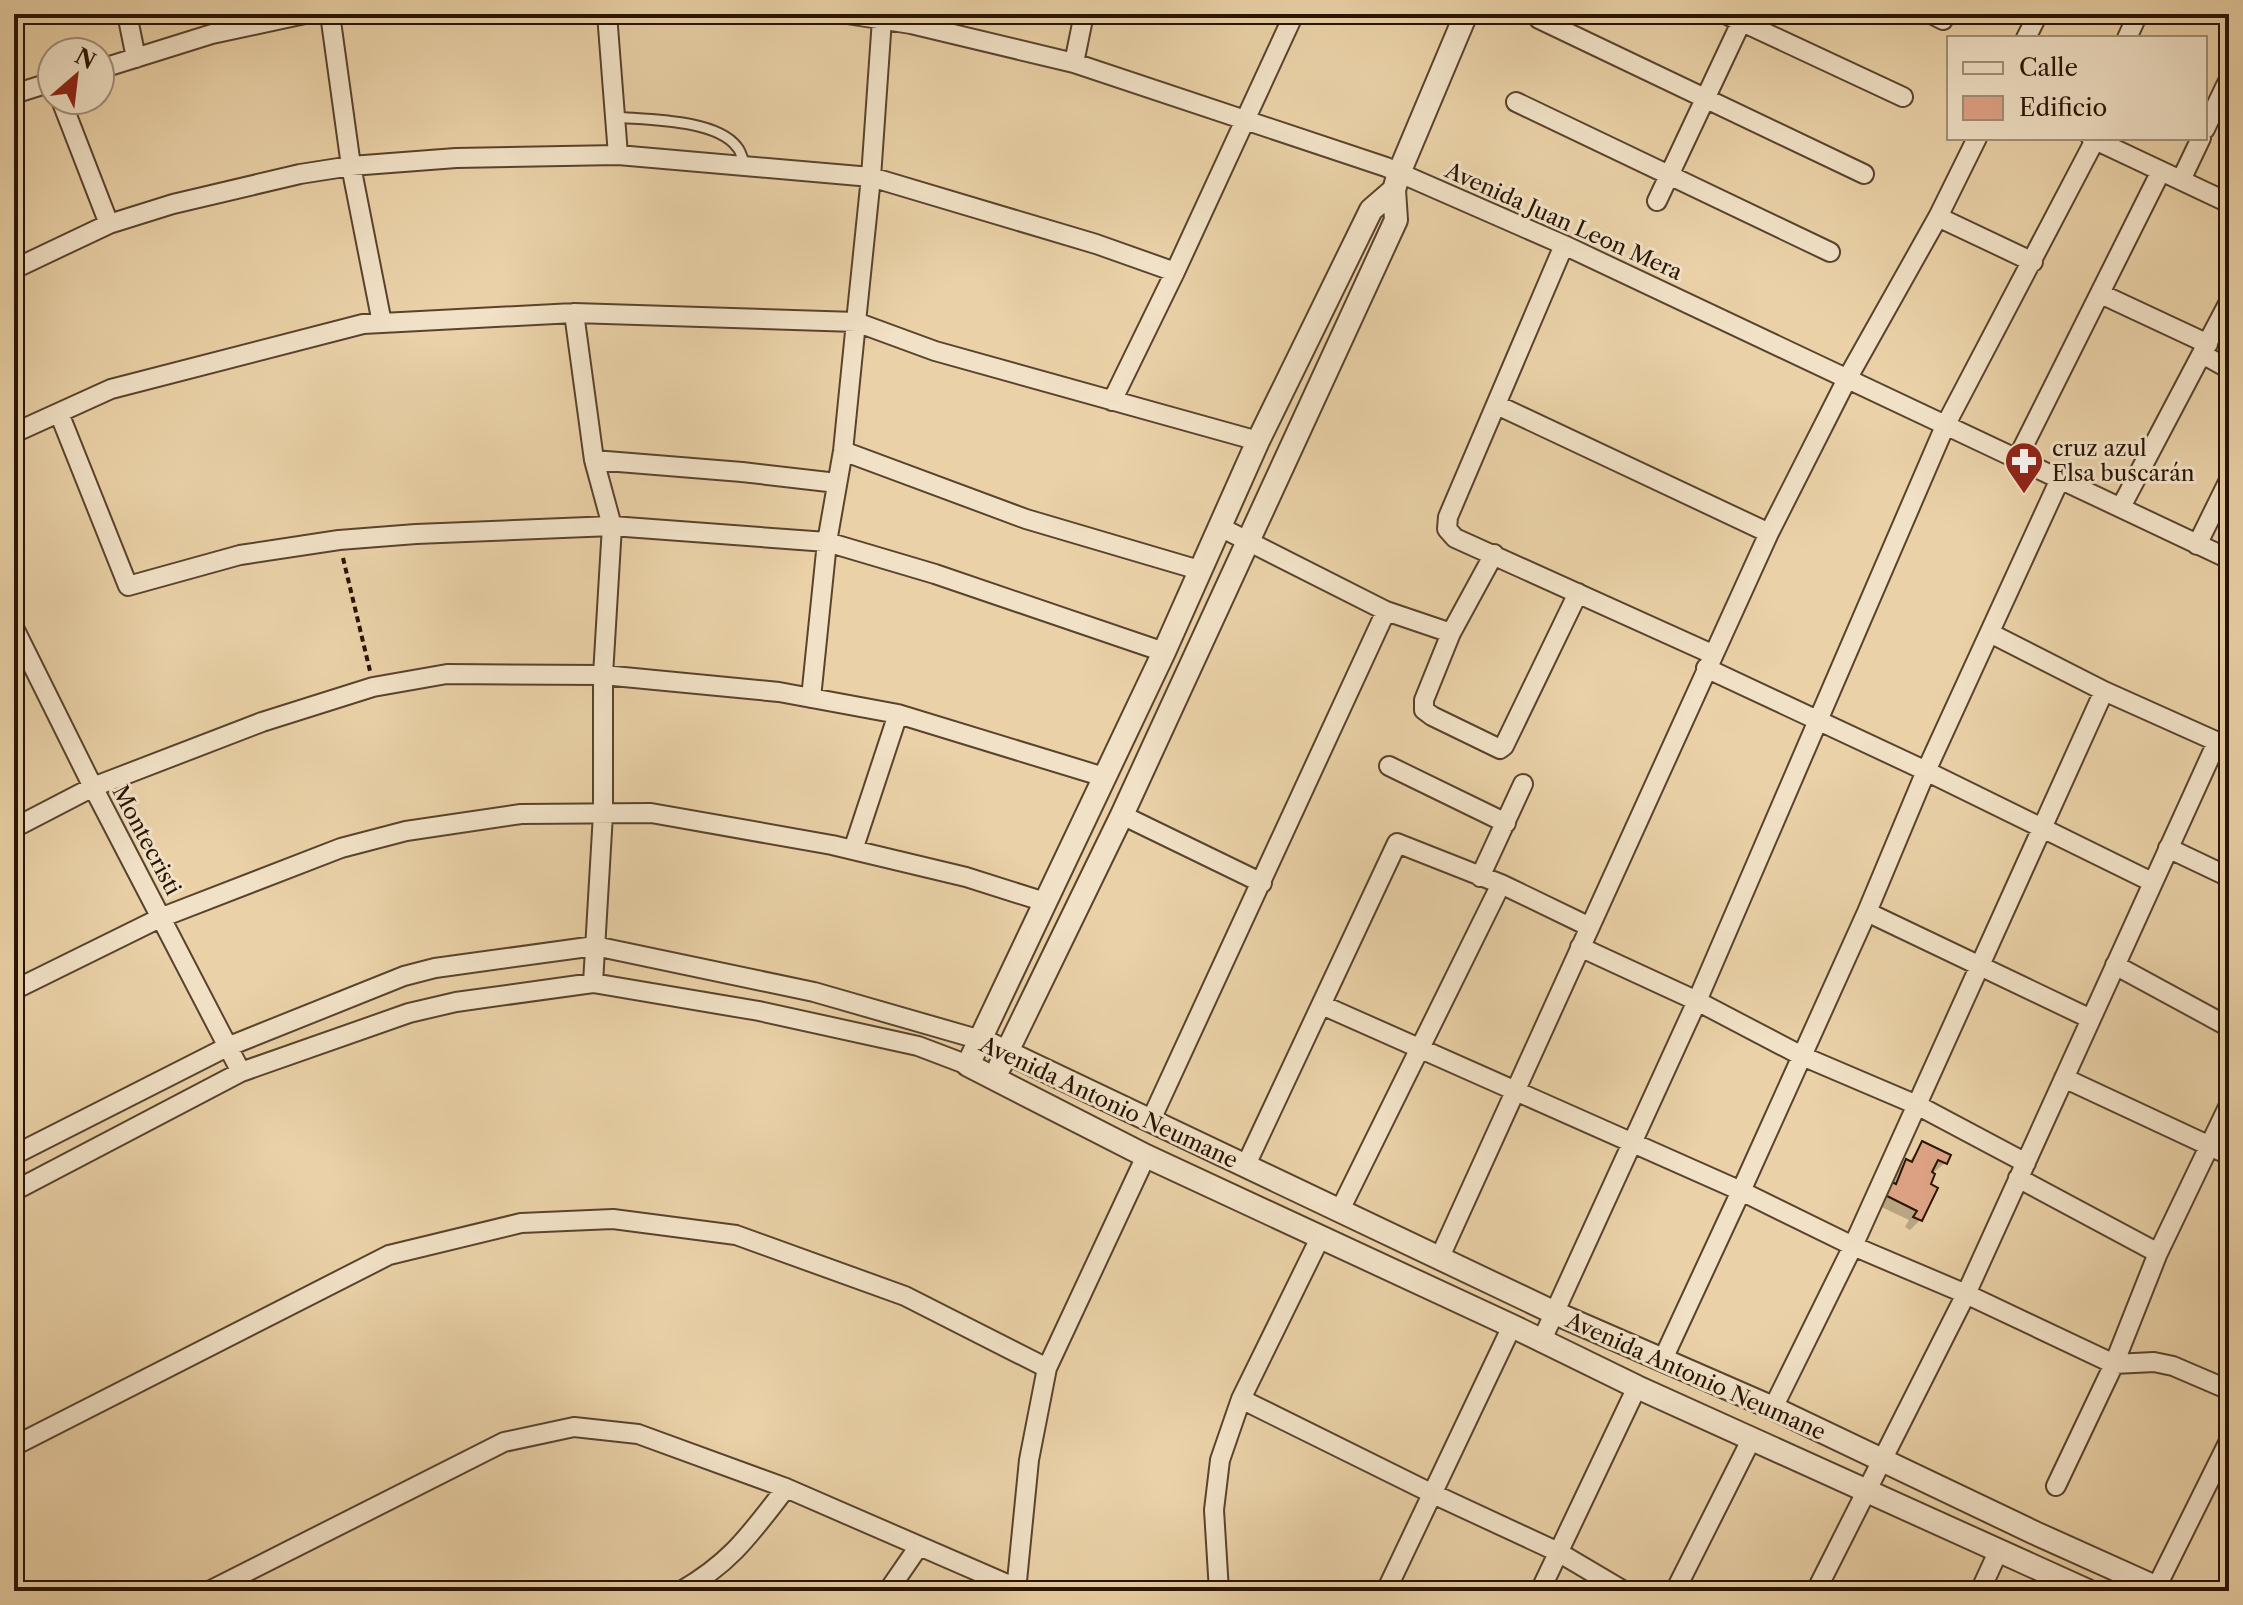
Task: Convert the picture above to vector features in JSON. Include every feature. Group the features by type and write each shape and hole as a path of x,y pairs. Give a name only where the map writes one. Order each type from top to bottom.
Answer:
{"street":[{"path":"127,14 136,58"},
{"path":"116,64 212,34 281,16 305,14"},
{"path":"330,14 351,166 382,323"},
{"path":"607,14 618,155"},
{"name":"Avenida Juan Leon Mera","path":"847,14 912,19 1074,63 1244,120 1564,245 2229,559"},
{"path":"1074,63 1084,14"},
{"path":"1112,401 1294,14"},
{"path":"968,1065 1164,652 1258,441 1371,210 1396,181 1466,14"},
{"path":"2027,36 2038,14"},
{"path":"2128,36 2138,14"},
{"path":"1657,201 1706,97 1737,16 1903,97"},
{"path":"811,698 827,542 843,451 871,177 882,19"},
{"path":"1539,19 1864,174"},
{"path":"2207,125 2229,79"},
{"path":"14,94 36,87"},
{"path":"1516,102 1830,252"},
{"path":"67,116 109,224"},
{"path":"1439,1259 1769,533 1847,379 1938,217 1976,140"},
{"path":"1541,1342 1634,1144 1945,426 2033,262 2093,140"},
{"path":"2095,140 2229,203"},
{"path":"2181,180 2200,140"},
{"path":"14,269 109,224 201,197 300,174 351,166 456,158 618,155 871,177 1096,244 1175,272"},
{"path":"2017,459 2161,171"},
{"path":"995,1078 1122,815 1396,220 1396,181"},
{"path":"1938,217 2033,262"},
{"path":"1564,245 1448,517 1447,529 1455,538 1578,593 1817,720 2152,882"},
{"path":"2101,294 2205,349 2229,369"},
{"path":"2121,507 2229,302"},
{"path":"14,433 111,389 363,324 574,313 856,322 935,351 1258,441"},
{"path":"574,313 594,460 612,526 603,675 603,814 593,983"},
{"path":"1497,405 1769,533"},
{"path":"59,413 128,586 240,555 339,540 612,526 827,542 935,574 1164,652"},
{"path":"843,451 1026,519 1199,570"},
{"path":"594,460 837,483"},
{"path":"1663,1359 2060,479"},
{"path":"2197,545 2229,480"},
{"path":"1220,527 1386,611 1451,633"},
{"path":"1494,554 1451,633 1424,700 1424,710 1500,749 1578,593"},
{"path":"1150,1122 1386,611"},
{"name":"Montecristi","path":"14,628 241,1072"},
{"path":"1816,1591 1966,1294 2152,882 2223,744 2104,691 1990,633"},
{"path":"14,828 93,787 262,722 373,687 447,674 603,675 779,692 898,714 1104,777"},
{"path":"1773,1408 1853,1246 2104,691"},
{"path":"853,850 898,714"},
{"path":"1389,766 1506,823"},
{"path":"1480,877 1523,784"},
{"path":"14,990 160,918 341,848 406,831 521,814 651,813 853,850 966,877 1045,902"},
{"path":"1122,815 1262,883"},
{"path":"1245,1167 1397,843 1501,884 1590,927"},
{"path":"2168,848 2229,877"},
{"path":"1339,1212 1501,884"},
{"path":"1867,912 2091,1019"},
{"name":"Avenida Antonio Neumane","path":"14,1155 227,1047 404,976 435,968 595,946 814,992 981,1040 1439,1259 1773,1408 2160,1589"},
{"path":"1580,947 1697,1001 1802,1056 1917,1105 2158,1253"},
{"path":"2115,965 2229,1027"},
{"name":"Avenida Antonio Neumane","path":"14,1191 241,1072 409,1013 456,1002 593,983 759,1011 918,1046 968,1065 1146,1156 1541,1342 2088,1591"},
{"path":"1322,1005 1741,1191 1853,1246 1966,1294 2114,1364 2154,1362 2173,1366 2229,1390"},
{"path":"2064,1078 2229,1155"},
{"path":"2056,1486 2114,1364 2158,1253 2229,1105"},
{"path":"209,1591 504,1442 574,1427 638,1434 786,1488 1016,1590 1029,1460 1047,1368 1146,1156"},
{"path":"14,1446 389,1255 521,1223 613,1219 736,1235 905,1296 1047,1368"},
{"path":"1219,1591 1214,1510 1220,1460 1241,1399 1320,1238"},
{"path":"1386,1591 1512,1326"},
{"path":"1540,1591 1637,1387"},
{"path":"1241,1399 1558,1552 1624,1591"},
{"path":"1675,1591 1752,1438"},
{"path":"2160,1589 2229,1441"},
{"path":"681,1591 710,1574 737,1551 786,1488"},
{"path":"888,1591 919,1546"},
{"path":"1980,1591 1998,1552"}],"lane":[{"path":"615,117 693,125 711,130 737,147 745,164"}],"path":[{"path":"339,540 373,687"}],"building":[{"path":"1922,1141 1951,1155 1947,1164 1938,1160 1932,1172 1935,1174 1931,1184 1938,1188 1922,1221 1913,1217 1917,1211 1881,1193 1888,1180 1896,1184 1906,1159 1912,1162"}],"place":[{"name":"cruz azul Elsa buscarán","path":"2024,495"}]}
